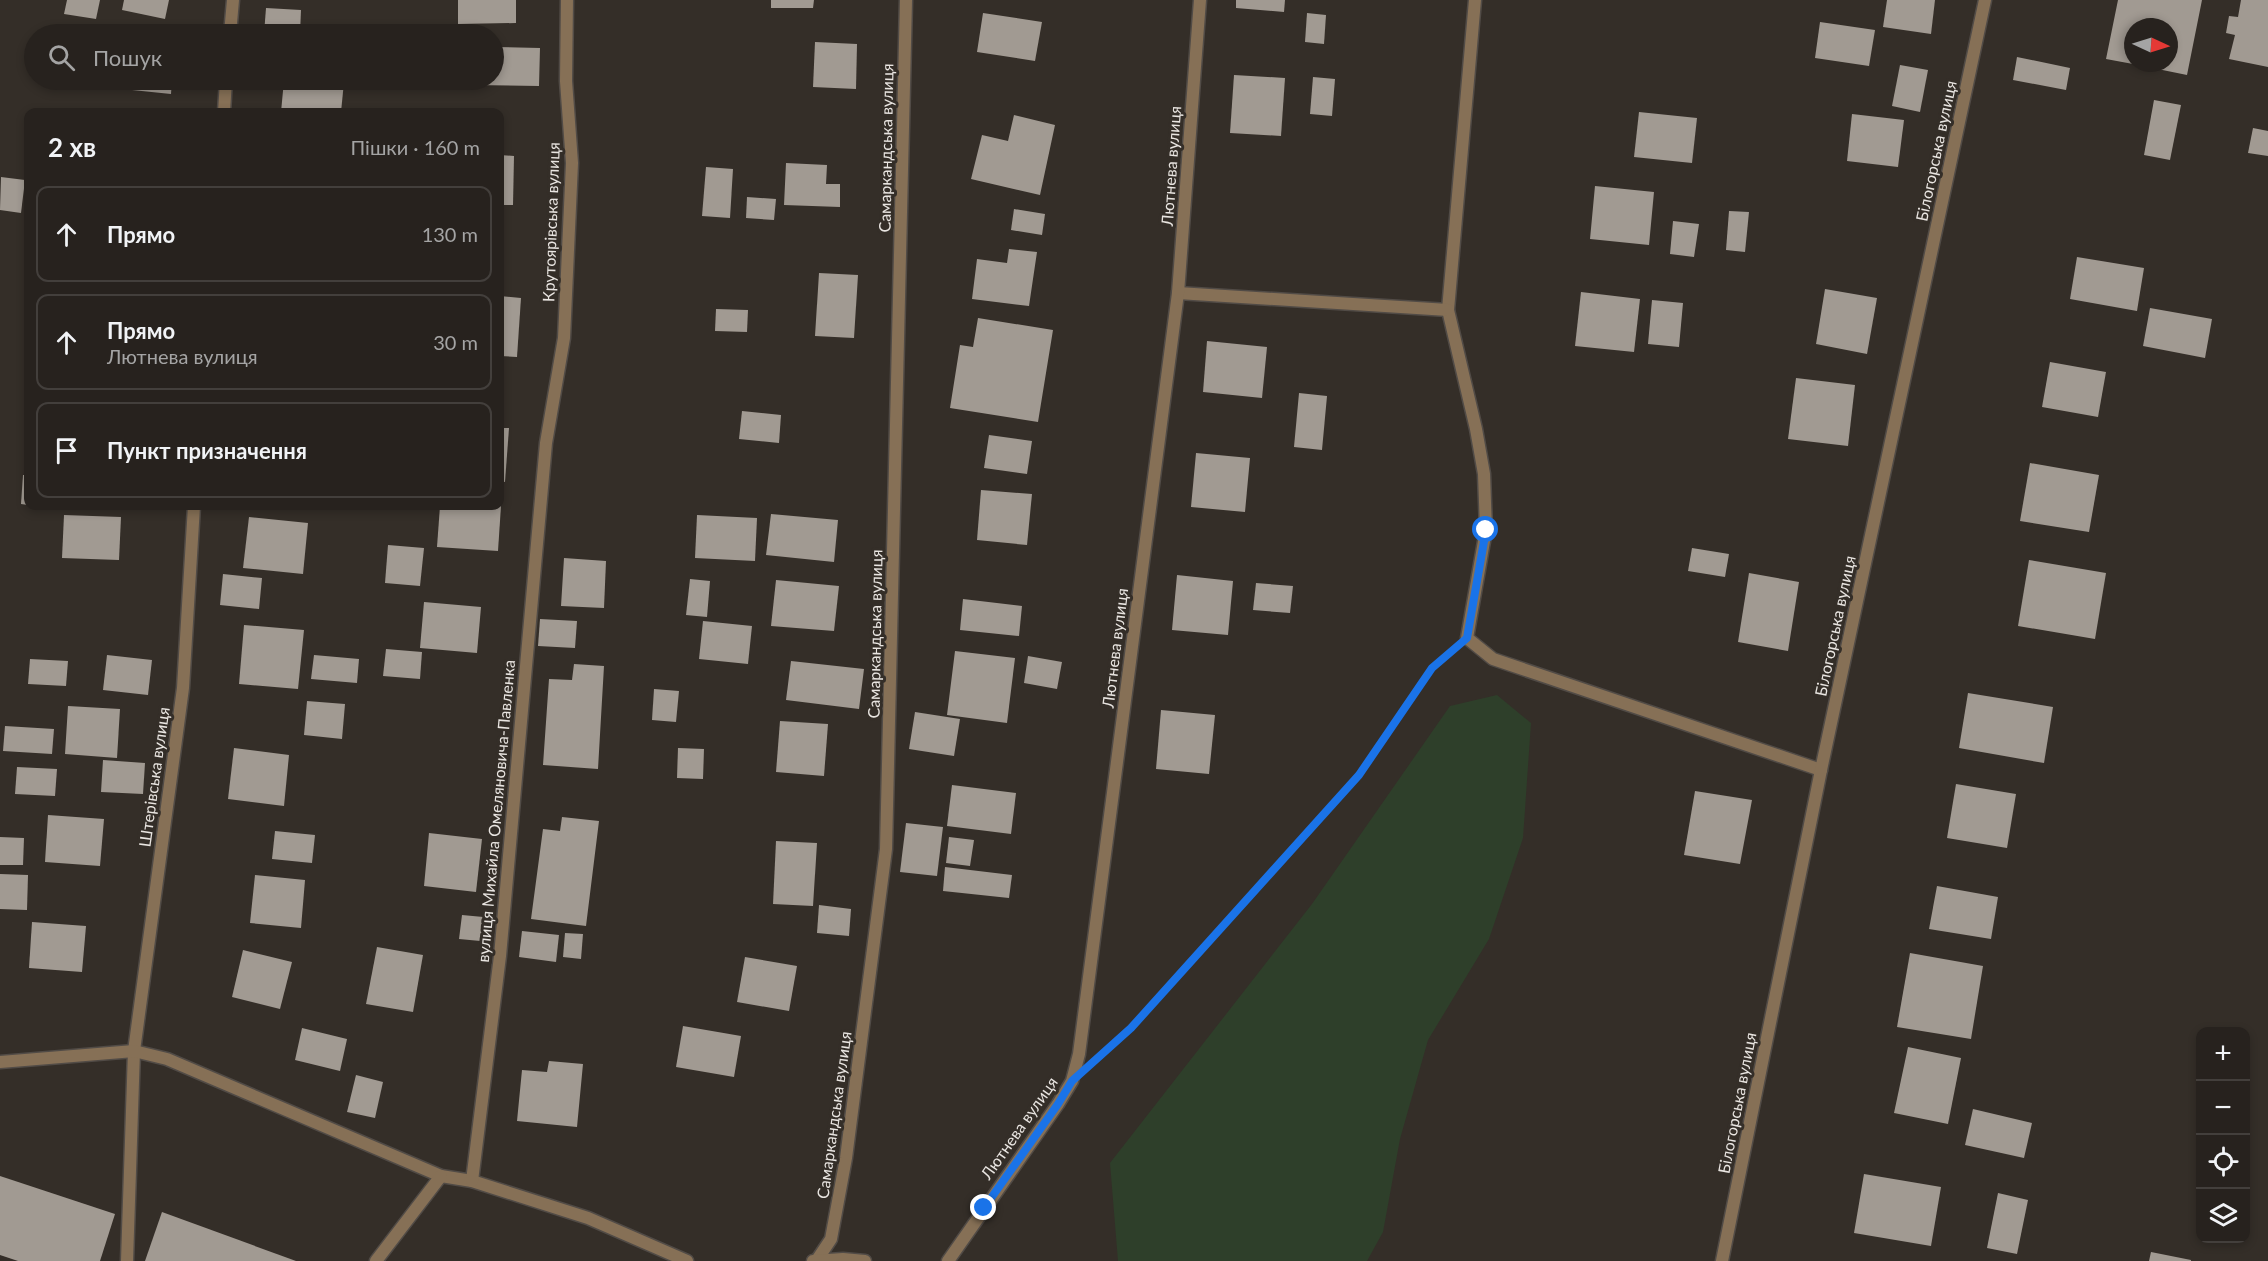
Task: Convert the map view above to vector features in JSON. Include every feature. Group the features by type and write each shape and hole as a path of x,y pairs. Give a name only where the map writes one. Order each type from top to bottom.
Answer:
{"street":[{"path":"231,24 233,0"},
{"name":"Крутоярівська вулиця","path":"546,443 564,338 572,163 566,81 567,0"},
{"name":"Самаркандська вулиця","path":"815,1261 831,1239 846,1158 886,849 906,0"},
{"name":"Лютнева вулиця","path":"948,1261 1072,1081 1079,1054 1178,293 1200,0"},
{"path":"1475,0 1448,310 1476,429 1484,474 1486,530 1467,638 1502,662 1821,770"},
{"name":"Білогорська вулиця","path":"1722,1261 1821,770 1985,0"},
{"path":"224,108 225,90"},
{"path":"1178,293 1448,310"},
{"name":"вулиця Михайла Омеляновича-Павленка","path":"472,1181 500,956 546,443"},
{"name":"Штерівська вулиця","path":"127,1261 134,1051 183,687 194,510"},
{"path":"0,1062 134,1051 167,1059 441,1176 472,1181 588,1218 687,1261"},
{"path":"376,1261 441,1176"},
{"path":"815,1261 843,1259 865,1261"}],"path":[{"path":"1072,1081 1131,1028 1359,775 1432,668 1467,638"}],"green space":[{"path":"1497,695 1531,723 1523,838 1489,939 1428,1040 1400,1139 1383,1232 1367,1261 1118,1261 1110,1163 1312,904 1450,706"}],"building":[{"path":"67,0 100,0 96,19 64,14"},
{"path":"124,0 169,0 165,19 122,10"},
{"path":"458,0 516,0 516,23 458,24"},
{"path":"771,0 814,0 813,8 771,8"},
{"path":"1236,0 1285,0 1284,12 1236,8"},
{"path":"1887,0 1935,0 1931,34 1883,27"},
{"path":"2118,0 2202,0 2187,75 2172,72 2178,72 2178,18 2124,18 2124,63 2106,59"},
{"path":"2241,0 2268,0 2268,67 2229,59 2235,35 2226,33 2229,16 2238,17"},
{"path":"266,8 301,10 300,24 265,24"},
{"path":"983,13 1042,22 1035,61 977,52"},
{"path":"1307,13 1326,15 1324,44 1305,42"},
{"path":"1820,22 1875,30 1869,66 1815,58"},
{"path":"815,42 857,44 856,89 813,87"},
{"path":"504,47 540,48 539,86 504,85"},
{"path":"2017,57 2070,68 2066,90 2013,80"},
{"path":"1900,65 1928,70 1920,112 1892,106"},
{"path":"1234,75 1285,78 1281,136 1230,133"},
{"path":"1313,77 1335,79 1332,116 1310,114"},
{"path":"132,90 171,90 171,94"},
{"path":"283,90 343,90 341,108 281,108"},
{"path":"2154,100 2181,105 2170,160 2144,155"},
{"path":"1639,112 1697,118 1692,163 1634,157"},
{"path":"1852,114 1904,120 1898,167 1847,161"},
{"path":"1014,115 1055,125 1040,195 971,179 982,135 1008,141"},
{"path":"2253,128 2268,131 2268,156 2248,153"},
{"path":"504,155 514,156 513,205 504,205"},
{"path":"786,163 827,165 826,184 840,184 840,207 784,205"},
{"path":"706,167 733,169 730,218 702,216"},
{"path":"1,177 24,180 21,213 0,210"},
{"path":"1595,186 1654,192 1649,245 1590,239"},
{"path":"747,197 776,199 774,220 746,218"},
{"path":"1014,209 1045,214 1042,235 1011,230"},
{"path":"1729,211 1749,212 1745,252 1726,250"},
{"path":"1673,221 1699,224 1694,257 1670,254"},
{"path":"1009,249 1037,252 1029,306 972,299 977,259 1007,263"},
{"path":"2077,257 2144,268 2137,311 2070,299"},
{"path":"819,273 858,275 854,338 815,336"},
{"path":"1825,289 1877,298 1867,354 1816,344"},
{"path":"1581,292 1640,299 1634,352 1575,346"},
{"path":"504,296 521,298 517,357 504,356"},
{"path":"1652,300 1683,303 1679,347 1648,344"},
{"path":"2150,308 2212,319 2205,358 2143,346"},
{"path":"716,309 748,310 747,332 715,331"},
{"path":"978,318 1053,330 1038,422 950,408 960,345 973,347"},
{"path":"1207,341 1267,347 1262,398 1203,392"},
{"path":"2050,362 2106,372 2098,417 2042,407"},
{"path":"1796,378 1855,385 1848,446 1788,439"},
{"path":"1299,393 1327,396 1322,450 1294,447"},
{"path":"742,411 781,415 779,443 739,439"},
{"path":"504,428 509,428 505,482"},
{"path":"989,435 1032,441 1027,474 984,468"},
{"path":"1196,453 1250,458 1245,512 1191,507"},
{"path":"2030,463 2099,475 2089,532 2020,521"},
{"path":"23,475 24,475 24,504 21,504"},
{"path":"981,490 1032,494 1027,545 977,540"},
{"path":"440,510 501,510 498,551 437,547"},
{"path":"771,514 838,520 834,562 766,555"},
{"path":"64,515 121,517 119,560 62,558"},
{"path":"697,515 757,518 755,561 695,558"},
{"path":"249,517 308,523 303,574 243,568"},
{"path":"388,545 424,548 420,586 385,583"},
{"path":"1692,548 1729,554 1725,577 1688,571"},
{"path":"564,558 606,561 604,608 561,606"},
{"path":"2029,560 2106,573 2095,639 2018,626"},
{"path":"1749,573 1799,582 1788,651 1738,642"},
{"path":"223,574 262,578 259,609 220,605"},
{"path":"1177,575 1233,581 1228,635 1172,630"},
{"path":"690,579 710,581 707,617 686,615"},
{"path":"776,580 839,586 834,631 771,626"},
{"path":"1256,583 1293,586 1290,613 1253,610"},
{"path":"963,599 1022,606 1019,636 960,630"},
{"path":"424,602 481,607 477,653 420,648"},
{"path":"540,619 577,621 575,648 538,646"},
{"path":"703,621 752,626 748,664 699,659"},
{"path":"244,625 304,630 298,689 239,684"},
{"path":"386,649 422,652 420,679 383,676"},
{"path":"955,651 1015,658 1007,723 947,715"},
{"path":"107,655 152,660 148,695 103,690"},
{"path":"314,655 359,659 357,683 311,679"},
{"path":"1028,656 1062,662 1057,689 1024,683"},
{"path":"30,659 68,661 66,686 28,684"},
{"path":"791,661 864,669 859,709 786,700"},
{"path":"574,664 604,666 598,769 543,765 549,679 572,680"},
{"path":"654,689 679,691 676,722 652,720"},
{"path":"1968,693 2053,707 2044,763 1959,748"},
{"path":"307,701 345,704 342,739 304,735"},
{"path":"68,706 120,709 117,758 65,754"},
{"path":"1161,710 1215,715 1209,774 1156,769"},
{"path":"915,712 960,719 954,756 909,749"},
{"path":"780,721 828,724 824,776 776,772"},
{"path":"5,726 54,729 52,754 3,751"},
{"path":"234,748 289,755 284,806 228,799"},
{"path":"678,748 704,749 703,779 677,778"},
{"path":"103,760 145,763 143,794 101,792"},
{"path":"17,767 57,769 55,796 15,794"},
{"path":"1956,784 2016,794 2007,848 1947,838"},
{"path":"952,785 1016,793 1011,834 947,826"},
{"path":"1695,791 1752,800 1740,864 1684,855"},
{"path":"48,815 104,819 100,866 45,862"},
{"path":"562,817 599,821 586,926 531,919 543,829 560,831"},
{"path":"906,823 943,827 937,876 900,872"},
{"path":"275,831 315,835 312,863 272,859"},
{"path":"429,833 482,839 476,892 424,886"},
{"path":"0,837 24,838 23,865 0,865"},
{"path":"949,837 974,840 970,866 946,863"},
{"path":"776,841 817,843 813,906 773,904"},
{"path":"945,867 1012,875 1009,898 943,891"},
{"path":"0,874 28,875 27,910 0,909"},
{"path":"255,875 305,880 301,928 250,923"},
{"path":"1937,886 1998,897 1991,939 1929,929"},
{"path":"819,905 851,909 849,936 817,933"},
{"path":"462,915 494,918 491,942 459,939"},
{"path":"32,922 86,926 82,972 29,968"},
{"path":"522,931 559,935 556,962 519,957"},
{"path":"565,933 583,934 581,959 563,957"},
{"path":"377,947 423,955 413,1012 366,1004"},
{"path":"243,950 292,962 280,1009 232,997"},
{"path":"1910,953 1983,966 1971,1039 1897,1027"},
{"path":"745,957 797,966 789,1011 737,1002"},
{"path":"683,1026 741,1036 734,1077 676,1067"},
{"path":"302,1028 347,1039 340,1071 295,1060"},
{"path":"1908,1047 1961,1058 1948,1124 1894,1113"},
{"path":"549,1061 583,1064 577,1127 517,1121 522,1070 547,1072"},
{"path":"356,1075 383,1082 375,1118 347,1112"},
{"path":"1973,1109 2032,1123 2024,1158 1965,1145"},
{"path":"1864,1174 1941,1187 1931,1246 1854,1233"},
{"path":"0,1176 115,1214 100,1261 18,1261 0,1255"},
{"path":"1998,1193 2028,1200 2017,1254 1987,1248"},
{"path":"162,1212 296,1261 145,1261"},
{"path":"2151,1252 2191,1260 2191,1261 2149,1261"}],"route":[{"path":"984,1208 1072,1081 1131,1028 1359,775 1432,668 1467,638 1486,530"}]}
